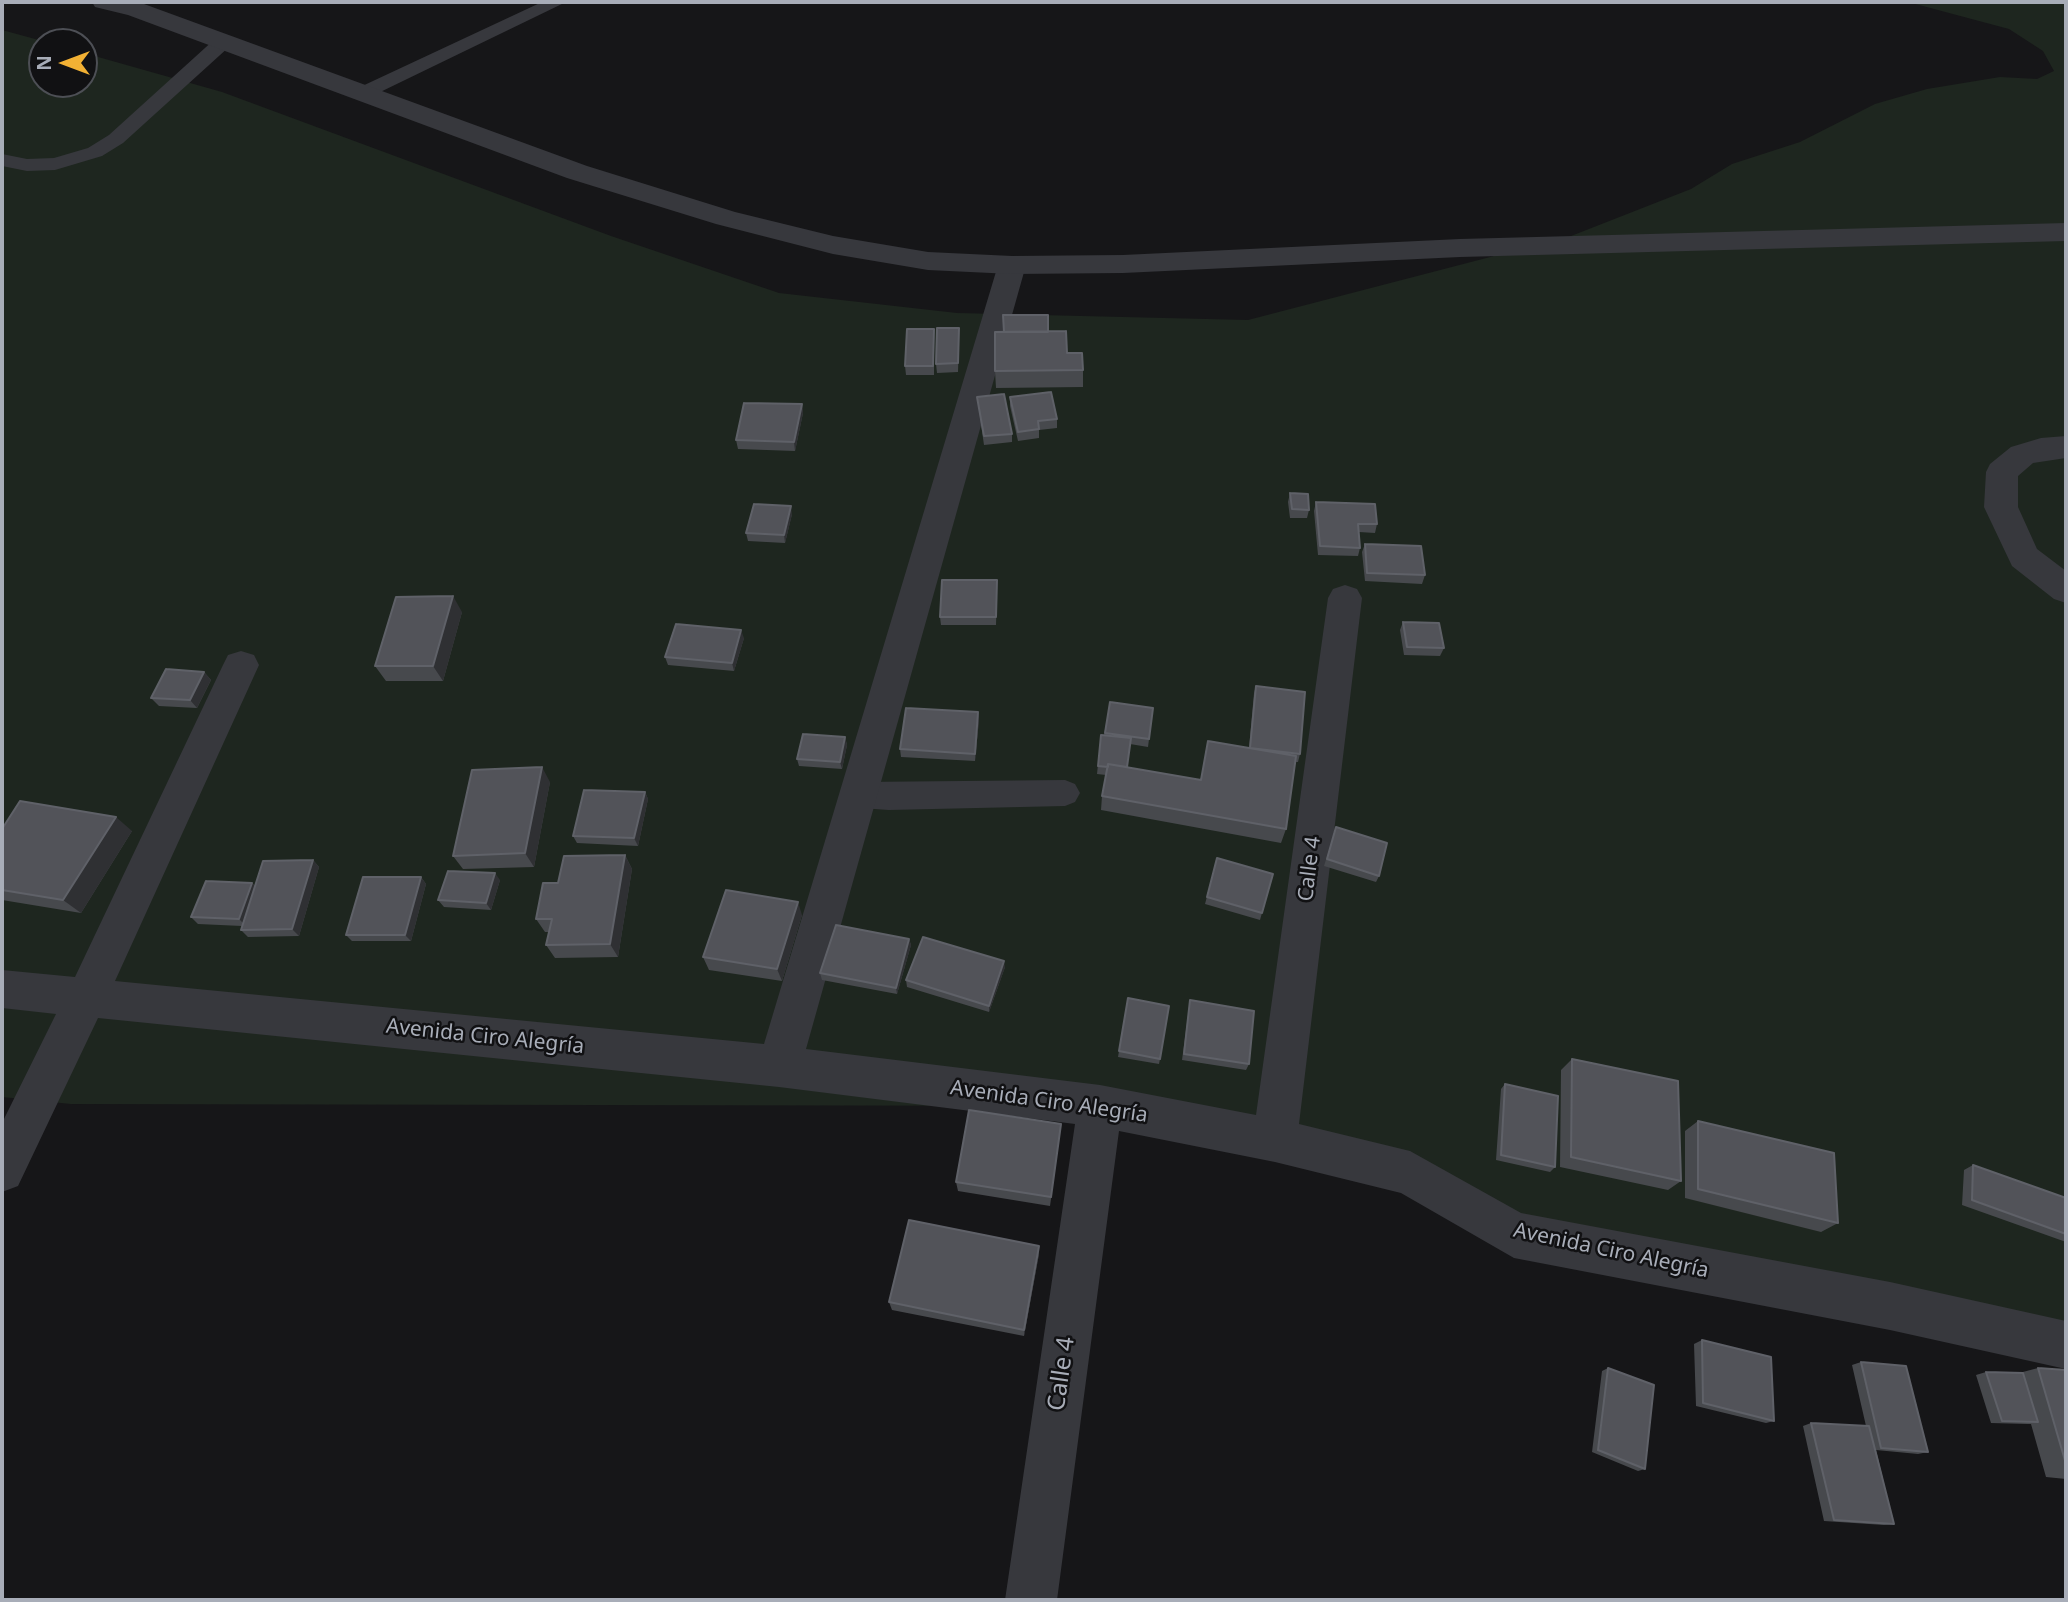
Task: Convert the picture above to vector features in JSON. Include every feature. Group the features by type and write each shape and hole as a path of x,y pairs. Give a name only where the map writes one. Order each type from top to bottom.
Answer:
{"street":[{"path":"104,2 135,9 365,92 484,139 726,218 873,252 928,261 1012,265 1123,264 1474,247 2066,232"},
{"path":"779,1066 1012,265"},
{"path":"2066,447 2041,449 2022,455 2002,472 2001,507 2024,557 2066,590"},
{"name":"Calle 4","path":"1275,1140 1345,598"},
{"path":"2,1170 86,998 241,665"},
{"name":"Avenida Ciro Alegría","path":"2,989 779,1066 1100,1106 1275,1140 1410,1173 1514,1235 1890,1306 2066,1345"},
{"name":"Calle 4","path":"1031,1600 1100,1106"}],"lane":[{"path":"365,92 557,2"},
{"path":"2,160 27,165 55,164 95,152 116,139 223,42"},
{"path":"860,795 890,797 1065,793"}],"shaded area":[{"path":"1908,2 2066,2 2066,1345 1352,1180 1100,1106 71,1104 2,1097 2,30 28,37 28,98 98,98 98,57 222,92 611,236 779,293 957,313 1248,320 1571,236 1691,189 1732,164 1800,142 1875,104 1927,89 2000,77 2037,79 2054,71 2043,51 2009,29"}],"building":[{"path":"1003,315 1048,315 1048,332 1004,332"},
{"path":"937,328 959,328 958,363 936,364"},
{"path":"907,329 934,329 933,366 905,366"},
{"path":"1066,331 1067,353 1082,353 1083,370 995,371 995,332"},
{"path":"1051,392 1057,419 1038,421 1039,429 1018,432 1010,397"},
{"path":"1004,394 1012,434 984,436 977,397"},
{"path":"744,403 802,404 794,442 736,440"},
{"path":"1290,493 1308,494 1309,510 1292,509"},
{"path":"1316,502 1375,504 1377,524 1358,524 1360,548 1320,546"},
{"path":"754,504 791,506 784,535 746,533"},
{"path":"1365,544 1421,546 1425,575 1367,573"},
{"path":"942,580 997,580 996,617 940,617"},
{"path":"453,596 433,666 375,666 396,597"},
{"path":"1403,622 1439,623 1444,648 1407,647"},
{"path":"676,624 741,630 732,663 665,657"},
{"path":"166,669 204,672 190,700 151,698"},
{"path":"1256,686 1305,692 1300,754 1250,748"},
{"path":"1110,702 1153,708 1149,739 1105,733"},
{"path":"906,708 978,712 975,754 900,749"},
{"path":"803,734 845,737 840,762 797,759"},
{"path":"1101,735 1131,738 1127,767 1108,764 1108,767 1098,766"},
{"path":"1208,741 1296,756 1286,829 1102,796 1108,764 1201,780"},
{"path":"542,767 525,853 453,856 472,770"},
{"path":"584,790 645,792 634,838 573,836"},
{"path":"20,801 116,817 63,900 2,890 2,829"},
{"path":"1336,827 1387,843 1379,876 1327,859"},
{"path":"625,855 610,944 546,945 552,919 536,919 543,883 558,883 564,856"},
{"path":"1217,858 1273,874 1262,913 1207,897"},
{"path":"313,860 292,929 241,930 263,861"},
{"path":"448,871 495,873 486,903 438,900"},
{"path":"363,877 421,877 405,935 346,935"},
{"path":"206,881 252,883 239,919 191,917"},
{"path":"726,890 798,902 777,969 703,957"},
{"path":"836,925 909,939 896,988 820,973"},
{"path":"923,937 1004,961 989,1006 906,980"},
{"path":"1128,998 1169,1006 1160,1059 1119,1051"},
{"path":"1190,1000 1254,1011 1249,1064 1184,1054"},
{"path":"1572,1059 1678,1081 1681,1181 1571,1157"},
{"path":"1505,1084 1558,1096 1555,1167 1501,1155"},
{"path":"969,1110 1061,1124 1051,1197 956,1182"},
{"path":"1698,1121 1834,1153 1838,1223 1698,1189"},
{"path":"1973,1165 2066,1198 2066,1234 1972,1200"},
{"path":"909,1220 1039,1246 1024,1330 889,1302"},
{"path":"1702,1340 1771,1357 1774,1421 1703,1403"},
{"path":"1861,1362 1906,1366 1928,1452 1881,1448"},
{"path":"1608,1368 1654,1385 1645,1469 1598,1450"},
{"path":"2038,1368 2066,1370 2066,1464"},
{"path":"1986,1372 2023,1373 2038,1422 2002,1421"},
{"path":"1811,1423 1869,1426 1894,1524 1834,1520"}]}
